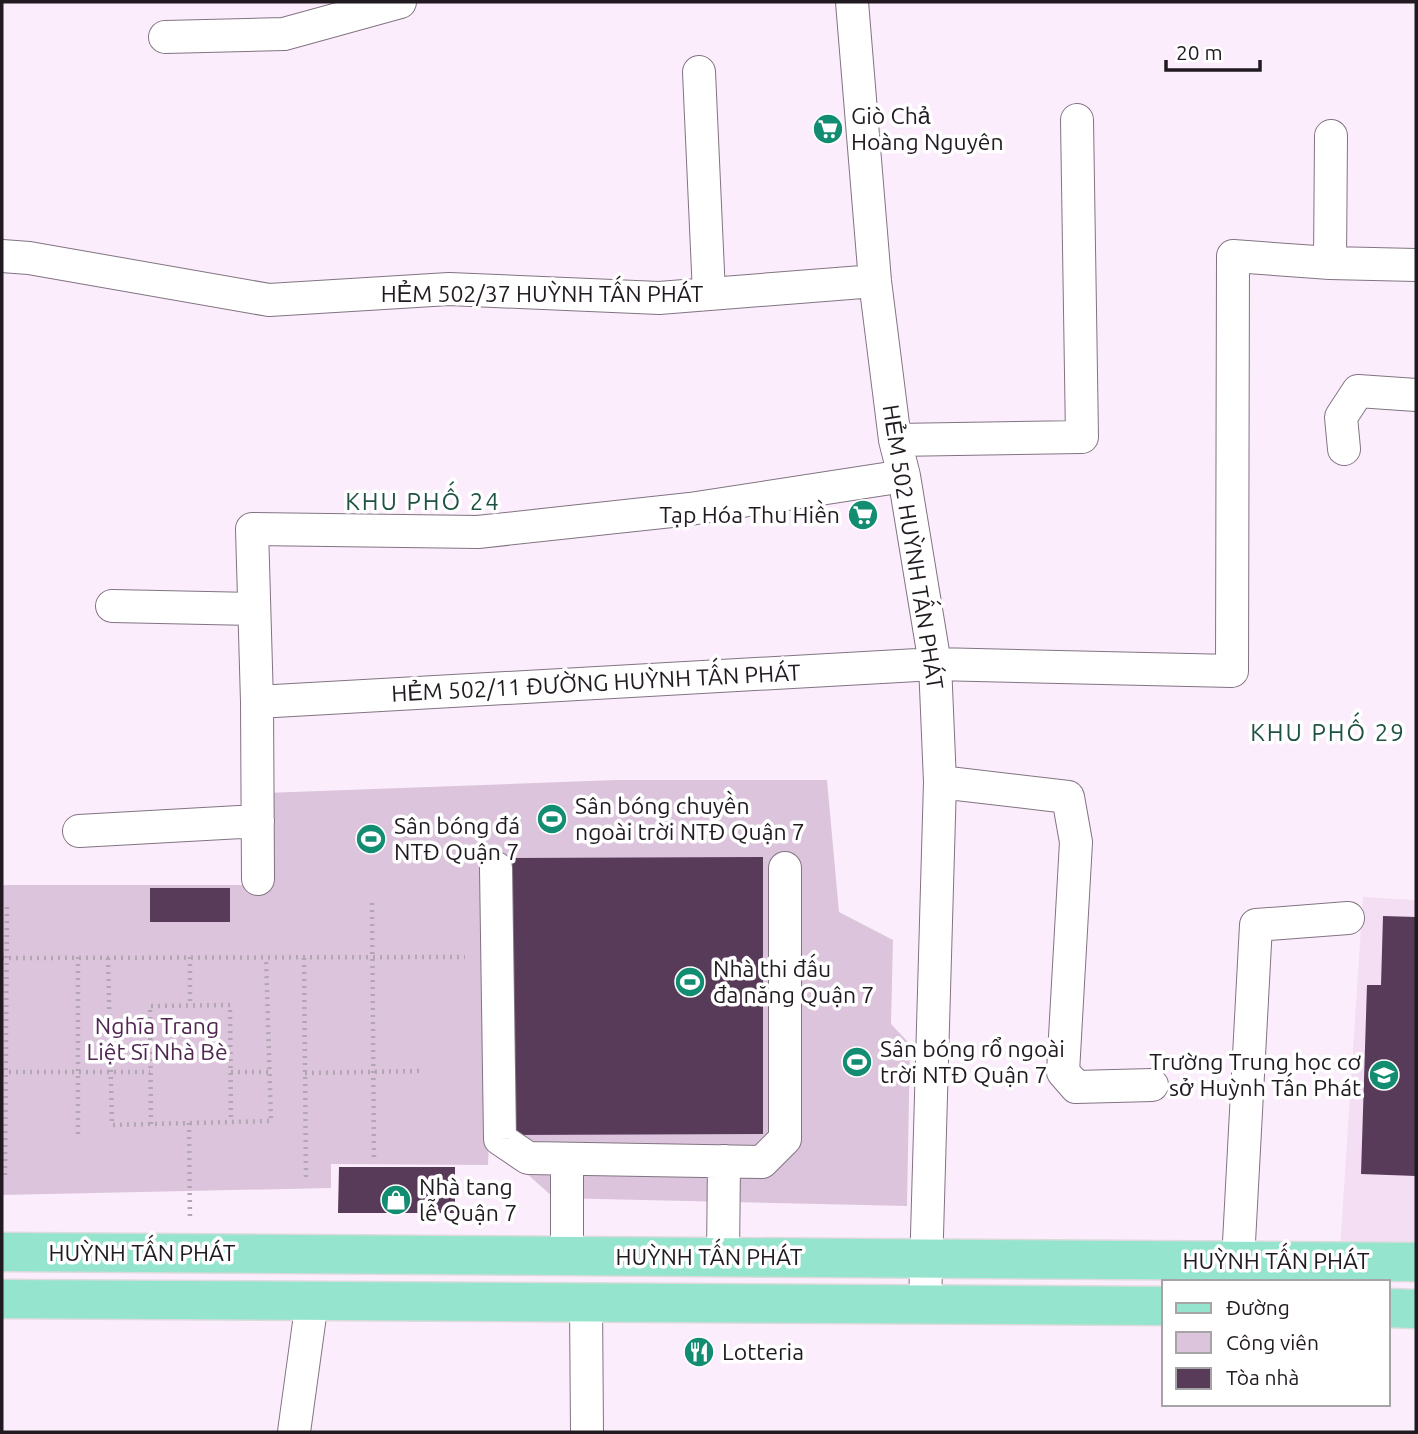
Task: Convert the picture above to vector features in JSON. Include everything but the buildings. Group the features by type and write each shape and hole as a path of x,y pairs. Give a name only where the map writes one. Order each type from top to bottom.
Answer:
{"main road":[{"name":"HUỲNH TẤN PHÁT","path":"2,1252 1416,1262"},
{"name":"HUỲNH TẤN PHÁT","path":"2,1299 1162,1306"},
{"path":"1390,1308 1416,1309"}],"street":[{"path":"165,37 284,34 400,2"},
{"name":"HẺM 502 HUỲNH TẤN PHÁT","path":"852,2 875,281 895,440 904,476 934,664 940,782 925,1305"},
{"path":"699,72 709,294"},
{"path":"895,440 1082,437 1077,120"},
{"path":"1331,136 1330,263 1416,265"},
{"name":"HẺM 502/37 HUỲNH TẤN PHÁT","path":"2,256 29,258 269,300 449,289 659,298 875,281"},
{"name":"HẺM 502/11 ĐƯỜNG HUỲNH TẤN PHÁT","path":"257,702 934,664 1232,671 1233,256 1330,263"},
{"path":"1344,449 1341,417 1358,391 1416,395"},
{"path":"258,879 252,529 478,532 690,509 904,476"},
{"path":"112,606 254,609"},
{"path":"940,782 1068,797 1076,842 1063,1072 1076,1087 1152,1085"},
{"path":"79,831 258,821"},
{"path":"496,868 500,1139 528,1158 762,1161 785,1139 785,868"},
{"path":"1238,1261 1256,925 1348,918"},
{"path":"567,1159 567,1256"},
{"path":"723,1257 724,1161"},
{"path":"294,1432 312,1301"},
{"path":"586,1303 587,1432"}],"path":[{"path":"372,903 374,1158"},
{"path":"5,1175 4,958 7,905"},
{"path":"78,957 78,1135"},
{"path":"190,957 190,1005"},
{"path":"4,958 473,957"},
{"path":"108,958 112,1125 271,1121 266,958"},
{"path":"304,958 306,1179"},
{"path":"151,1124 150,1006 230,1005 231,1122"},
{"path":"305,1073 424,1071"},
{"path":"4,1072 150,1072"},
{"path":"231,1072 270,1072"},
{"path":"189,1123 190,1254"}],"shaded area":[{"name":"Trường Trung học cơ sở Huỳnh Tấn Phát","path":"1363,897 1416,900 1416,1250 1340,1249"}],"green space":[{"name":"Nghĩa Trang Liệt Sĩ Nhà Bè","path":"616,780 827,780 839,912 893,940 891,1024 910,1044 907,1206 554,1198 489,1140 488,1165 331,1164 331,1188 2,1195 2,885 265,885 265,793"}],"place":[{"name":"Giò Chả Hoàng Nguyên","path":"828,129"},
{"name":"Tạp Hóa Thu Hiền","path":"863,515"},
{"name":"Sân bóng chuyền ngoài trời NTĐ Quận 7","path":"552,819"},
{"name":"Sân bóng đá NTĐ Quận 7","path":"371,839"},
{"name":"Nhà thi đấu đa năng Quận 7","path":"690,982"},
{"name":"Sân bóng rổ ngoài trời NTĐ Quận 7","path":"857,1062"},
{"name":"Trường Trung học cơ sở Huỳnh Tấn Phát","path":"1384,1075"},
{"name":"Nhà tang lễ Quận 7","path":"396,1200"},
{"name":"Lotteria","path":"699,1352"}],"district":[{"name":"KHU PHỐ 24","path":"423,502"},
{"name":"KHU PHỐ 29","path":"1328,733"}]}
